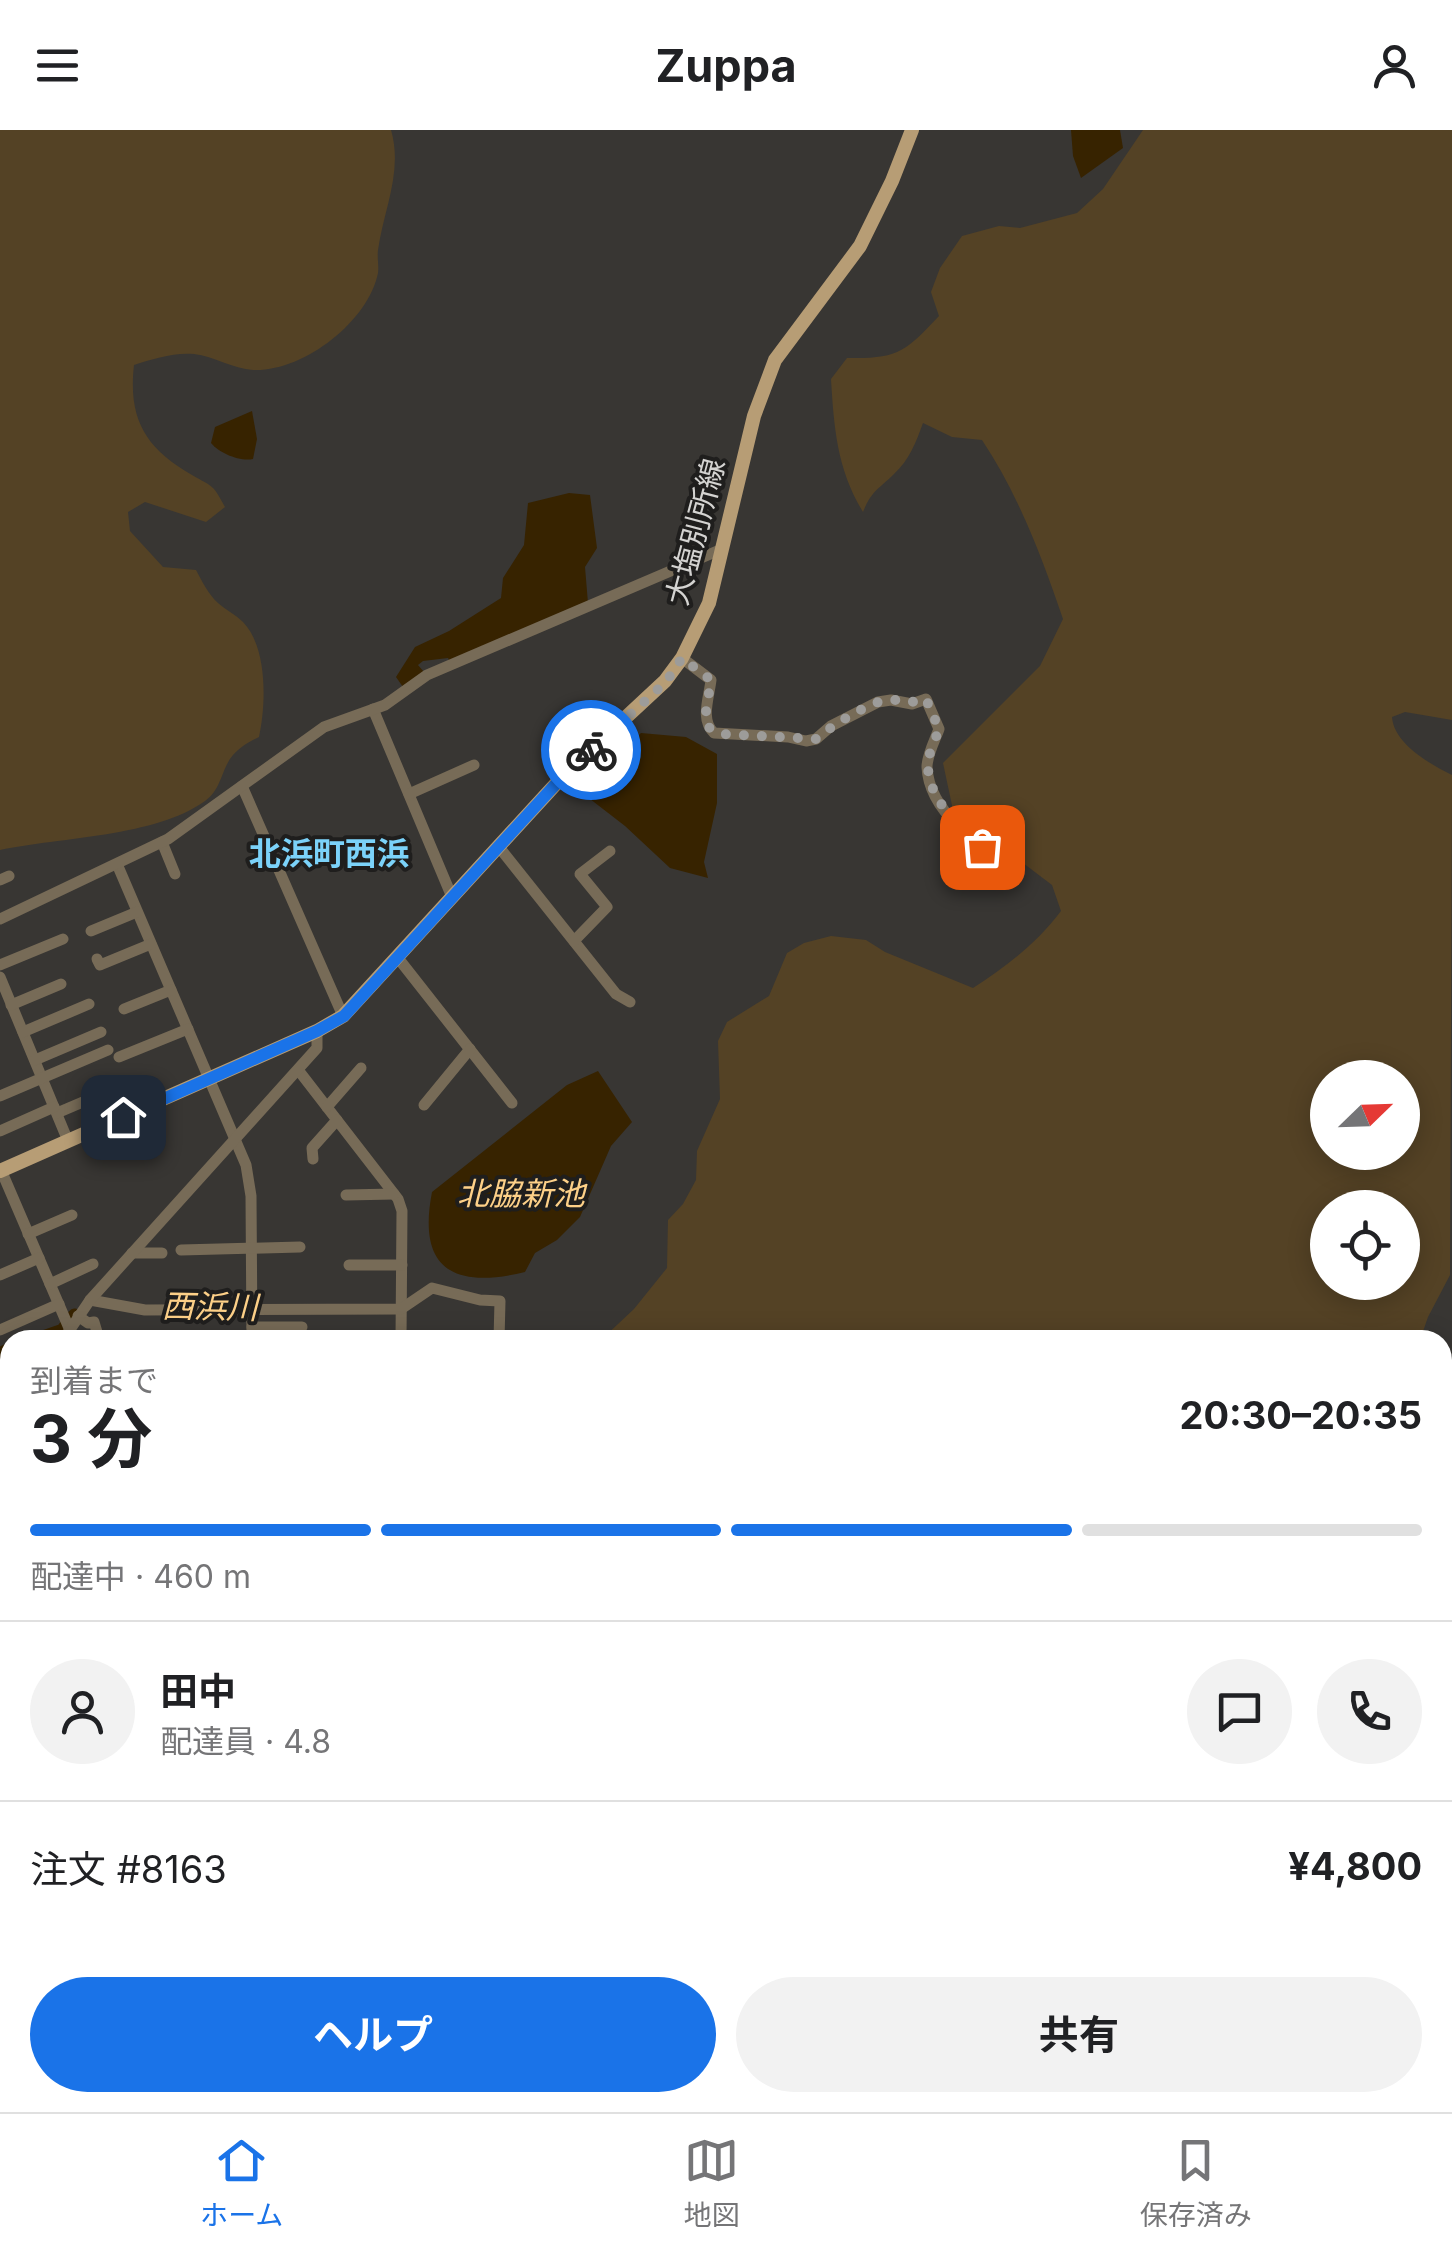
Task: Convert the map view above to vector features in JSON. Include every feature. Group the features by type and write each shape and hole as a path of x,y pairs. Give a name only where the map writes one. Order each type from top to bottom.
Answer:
{"main road":[{"name":"大塩別所線","path":"1,1171 344,1016 565,774 666,682 709,603 754,416 775,360 860,246 912,130"}],"street":[{"path":"0,919 162,842 324,727 398,697 426,675 722,549"},
{"path":"682,658 711,680 705,718 708,727 722,734 816,739 831,726 878,702 912,704 926,699 939,729 927,767 939,801 982,847 1013,866"},
{"path":"372,709 452,897"},
{"path":"409,794 474,765"},
{"path":"242,786 344,1016"},
{"path":"162,842 176,874"},
{"path":"499,846 616,994 630,1002"},
{"path":"574,941 607,907 580,874 610,851"},
{"path":"116,864 235,1138 250,1187 252,1330"},
{"path":"90,931 137,912"},
{"path":"0,965 63,939"},
{"path":"97,960 100,966 151,944"},
{"path":"398,958 512,1103"},
{"path":"0,978 68,1141"},
{"path":"12,1005 61,984"},
{"path":"124,1010 171,990"},
{"path":"23,1032 89,1004"},
{"path":"0,1096 188,1029"},
{"path":"69,1330 90,1300 317,1048 317,1031"},
{"path":"34,1060 101,1032"},
{"path":"424,1105 432,1090 470,1050"},
{"path":"326,1107 362,1068"},
{"path":"298,1070 394,1194 402,1211 401,1330"},
{"path":"0,1131 15,1129 112,1090 123,1117"},
{"path":"432,1090 446,1105"},
{"path":"313,1159 312,1148 337,1120"},
{"path":"1,1171 59,1304 65,1330"},
{"path":"346,1195 394,1194"},
{"path":"28,1234 72,1215"},
{"path":"181,1250 300,1246"},
{"path":"132,1253 162,1254"},
{"path":"0,1275 39,1258"},
{"path":"50,1284 93,1264"},
{"path":"349,1264 402,1266"},
{"path":"90,1300 145,1310 401,1309 432,1288 500,1301 500,1330"},
{"path":"0,1330 59,1304"},
{"path":"78,1316 88,1323 94,1322 97,1330"},
{"path":"277,1330 302,1327"}],"shaded area":[{"path":"0,130 391,130 395,160 372,291 347,326 330,341 292,363 272,368 246,369 187,354 134,365 137,416 151,443 176,465 212,487 225,507 206,522 145,502 128,512 130,531 163,567 196,570 214,599 251,633 263,677 259,737 233,755 211,796 184,813 134,829 0,850"},
{"path":"1143,130 1452,130 1452,720 1405,712 1392,717 1406,744 1452,775 1450,1275 1423,1330 612,1330 667,1268 668,1220 683,1204 696,1180 697,1151 720,1099 718,1041 727,1022 769,996 787,953 804,943 831,936 866,940 885,952 973,988 1021,953 1061,911 1052,885 1023,863 977,840 953,810 943,763 1040,666 1063,619 1028,527 982,440 952,437 923,423 904,462 873,495 863,512 842,464 831,379 847,358 878,357 899,351 939,316 931,292 940,268 962,236 999,226 1020,228 1077,213 1103,189"}],"water":[{"path":"1071,130 1120,130 1123,148 1081,178 1073,156"},
{"path":"252,411 257,439 253,459 230,456 211,443 215,427"},
{"path":"569,493 590,495 597,548 585,567 588,603 450,662 448,658 423,661 418,665 424,672 403,687 396,677 415,647 501,598 503,578 524,545 528,503"},
{"path":"641,733 686,737 717,754 717,803 704,862 708,878 670,868 581,792 581,787"},
{"name":"北脇新池","path":"598,1071 632,1122 611,1146 580,1217 557,1240 535,1253 525,1272 478,1278 446,1268 430,1240 432,1192 567,1085"}],"waterway":[{"name":"西浜川","path":"64,1330 75,1316"}],"way so far":[{"path":"591,750 666,682 682,658 711,680 705,718 714,733 788,736 806,741 816,739 831,726 878,702 912,704 926,699 939,729 927,767 934,790 945,810 982,847"}],"district":[{"name":"北浜町西浜","path":"329,854"}],"route":[{"path":"123,1117 344,1016 591,750"}]}
